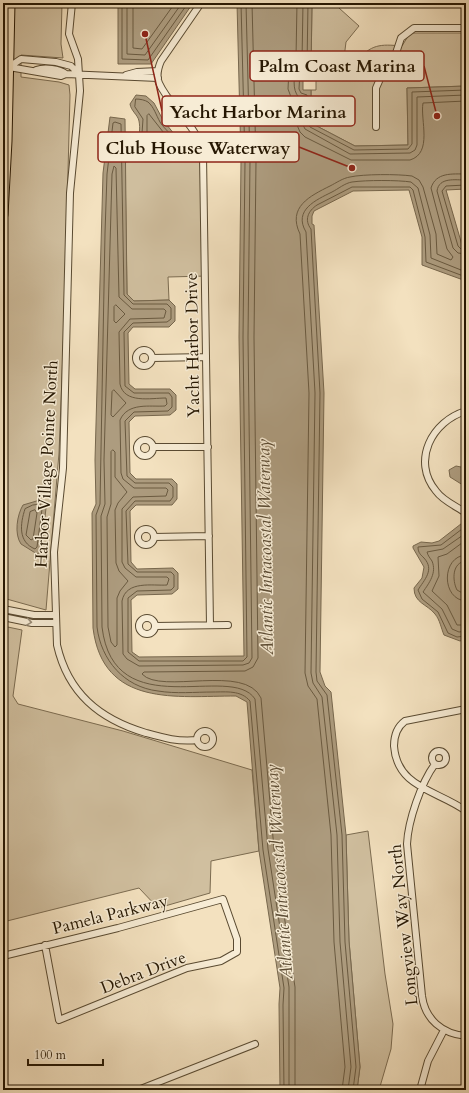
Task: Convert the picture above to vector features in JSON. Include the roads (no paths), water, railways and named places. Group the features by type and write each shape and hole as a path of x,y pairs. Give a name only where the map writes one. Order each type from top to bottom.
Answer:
{"main road":[{"path":"3,215 6,66 10,3"}],"street":[{"name":"Harbor Village Pointe North","path":"72,3 69,34 77,56 80,76 80,97 70,193 63,468 54,546 55,623 57,645 66,671 76,688 97,711 115,722 130,728 175,741 197,740"},
{"path":"6,66 55,70 66,74 80,76 124,76 137,72 158,74 161,61 201,3"},
{"path":"376,127 376,88 380,79 392,66 401,38 414,28 466,28"},
{"path":"6,66 21,59 56,62 71,66 80,76"},
{"path":"41,60 39,69 42,74 61,76 66,74"},
{"path":"55,70 56,62"},
{"name":"Yacht Harbor Drive","path":"158,74 160,84 198,138 203,152 210,625"},
{"path":"152,358 206,357"},
{"path":"463,511 441,497 432,487 427,474 425,455 429,442 438,428 451,417 466,410"},
{"path":"153,448 208,447"},
{"path":"154,537 209,536"},
{"path":"3,609 34,615 55,614"},
{"path":"3,617 31,623 55,623"},
{"path":"155,626 228,625"},
{"path":"466,708 403,722 398,728 394,741 398,764 406,776 423,787 452,801 466,811"},
{"name":"Longview Way North","path":"435,764 427,776 409,827 407,860 423,1000 429,1016 444,1030 466,1036"},
{"name":"Pamela Parkway","path":"3,956 118,928 223,899 237,939 237,952"},
{"name":"Debra Drive","path":"45,945 59,1020 187,968 221,961 237,952"},
{"path":"420,1090 428,1061 444,1030"},
{"path":"138,1090 255,1044"}],"water":[{"path":"118,3 193,3 151,64 118,64"},
{"name":"Atlantic Intracoastal Waterway","path":"237,3 312,3 311,72 303,72 303,90 311,90 311,123 355,146 408,145 407,88 466,86 466,189 446,190 462,245 466,245 466,281 422,265 422,237 409,190 353,191 314,211 312,216 312,224 314,225 324,393 320,672 325,686 331,692 346,835 349,941 360,1067 357,1090 280,1090 280,988 259,851 247,702 236,696 167,696 146,692 127,685 111,672 100,654 93,628 92,513 96,504 95,460 103,173 110,117 125,119 127,294 134,301 169,300 175,306 175,321 169,327 133,327 128,333 129,384 135,389 170,389 176,395 176,410 170,415 135,416 129,422 130,473 136,479 172,479 177,484 177,499 172,505 136,505 130,511 131,562 137,569 173,568 178,573 178,589 172,594 137,595 131,600 132,652 139,657 244,656 239,337 241,161"},
{"path":"136,95 146,96 154,103 163,120 182,144 186,153 183,160 164,159 158,161 143,159 138,144 140,127 139,121 130,104"},
{"path":"456,466 466,468 466,487 450,477 449,470"},
{"path":"40,500 45,503 46,508 41,552 37,554 21,544 17,524 23,505"},
{"path":"466,520 466,565 463,578 466,592 466,639 460,641 444,635 437,616 416,597 414,588 422,578 424,567 413,546 421,542 432,543 439,541"}],"place":[{"name":"Yacht Harbor Marina","path":"145,34"},
{"name":"Palm Coast Marina","path":"437,116"},
{"name":"Club House Waterway","path":"352,168"}]}
